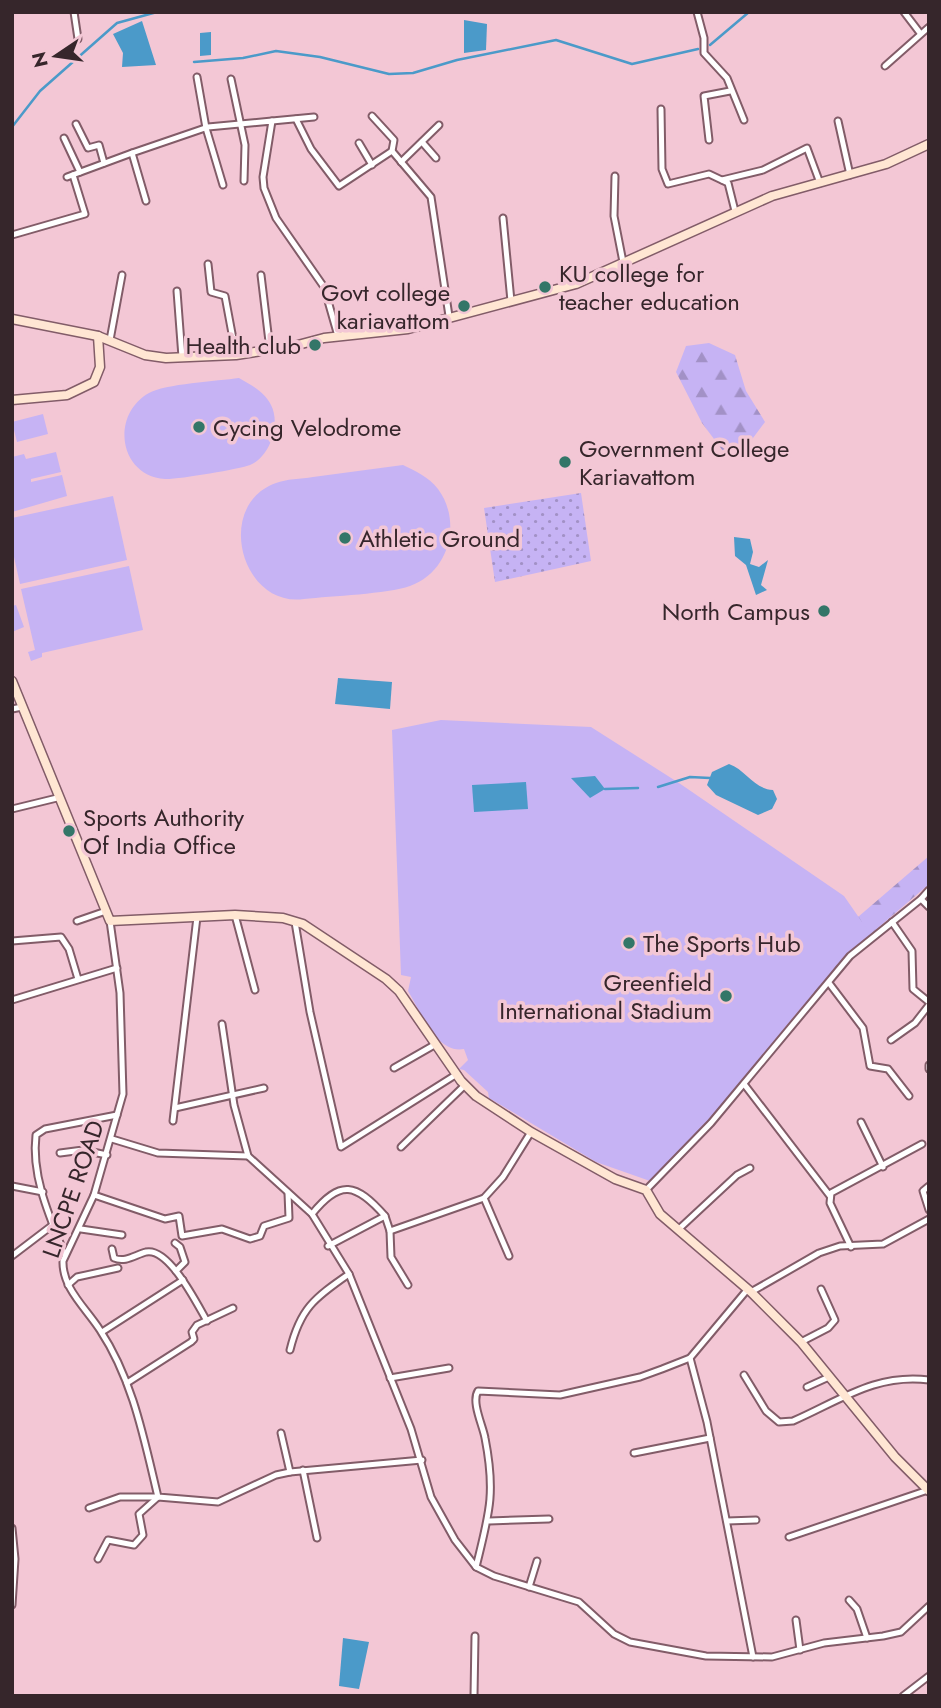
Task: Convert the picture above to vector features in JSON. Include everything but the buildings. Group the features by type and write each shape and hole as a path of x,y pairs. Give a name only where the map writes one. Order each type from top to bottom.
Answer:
{"street":[{"path":"74,12 78,39"},
{"path":"697,12 704,38 704,53 727,78 744,120"},
{"path":"904,12 920,33"},
{"path":"886,66 929,27"},
{"path":"197,77 206,128 223,185"},
{"path":"231,79 246,145 244,181"},
{"path":"709,140 704,96 730,91"},
{"path":"661,109 662,169 668,184 709,174 732,189 735,211"},
{"path":"296,119 311,149 339,186 392,151 394,140 372,116"},
{"path":"12,235 85,214 70,176 80,172 206,128 314,117"},
{"path":"272,121 263,177 264,188 276,218 324,287 338,336"},
{"path":"838,121 850,175"},
{"path":"76,124 88,148 99,145 104,163"},
{"path":"401,162 439,125"},
{"path":"64,138 80,172"},
{"path":"422,142 436,158"},
{"path":"359,143 372,164"},
{"path":"12,319 98,336 145,355 182,358 236,355 338,336 408,329 576,284 772,196 886,164 929,144"},
{"path":"722,180 763,170 807,148 820,183"},
{"path":"392,151 431,197 449,316"},
{"path":"132,153 146,201"},
{"path":"615,176 614,216 623,262"},
{"path":"503,218 511,301"},
{"path":"208,264 211,292 225,296 236,355"},
{"path":"110,340 122,275"},
{"path":"261,275 270,350"},
{"path":"177,291 182,358"},
{"path":"12,400 67,395 94,382 100,367 98,336"},
{"path":"12,681 57,798 110,921 235,915 283,918 295,922 386,979 399,991 465,1085 476,1096 531,1132 615,1178 646,1190 660,1214 680,1228 801,1342 895,1457 928,1491 789,1538"},
{"path":"12,709 22,708"},
{"path":"12,809 57,798"},
{"path":"646,1190 744,1084 850,956 929,890"},
{"path":"921,899 929,907"},
{"path":"77,921 106,911"},
{"path":"235,915 255,990"},
{"path":"173,1121 197,917"},
{"name":"LNCPE ROAD","path":"110,921 117,968 124,1075 107,1155 81,1229 65,1255 62,1271 68,1285 102,1332 127,1383 138,1411 158,1497"},
{"path":"295,922 310,1012 341,1147 457,1074"},
{"path":"891,1040 915,1023 929,1004 913,989 912,951 892,922"},
{"path":"12,941 61,937 69,949 78,979"},
{"path":"12,1000 117,968"},
{"path":"829,983 863,1028 870,1066 888,1069 909,1096"},
{"path":"222,1024 233,1094 248,1156 312,1214 328,1246 349,1274 422,1460 431,1497 456,1540 476,1567 579,1602 614,1634 641,1646 706,1656 772,1657 824,1643 901,1632 929,1606"},
{"path":"394,1069 436,1044"},
{"path":"744,1084 830,1196 830,1203 851,1247"},
{"path":"401,1147 465,1085"},
{"path":"175,1108 264,1088"},
{"path":"65,1255 43,1192 34,1155 36,1135 45,1129 117,1115"},
{"path":"861,1122 883,1167"},
{"path":"390,1231 484,1198 503,1177 531,1132"},
{"path":"112,1139 158,1153 248,1156"},
{"path":"830,1196 835,1190 883,1167 922,1144"},
{"path":"60,1153 83,1150 107,1155"},
{"path":"680,1228 737,1175 750,1168"},
{"path":"12,1186 43,1192"},
{"path":"929,1186 923,1191 929,1210"},
{"path":"312,1214 334,1190 344,1188 363,1194 385,1216 390,1231 391,1256 408,1285"},
{"path":"94,1195 165,1219 179,1216 182,1236 222,1229 250,1239 260,1236 264,1226 289,1218 288,1193"},
{"path":"484,1198 509,1256"},
{"path":"328,1246 385,1216"},
{"path":"476,1567 489,1521 491,1475 475,1400 478,1391 573,1393 640,1377 690,1358 749,1291 819,1253 840,1246 883,1244 929,1219"},
{"path":"12,1256 54,1224"},
{"path":"81,1229 122,1235"},
{"path":"175,1243 180,1247 186,1262 176,1271"},
{"path":"112,1249 114,1258 121,1261 153,1251 183,1280 206,1321"},
{"path":"68,1285 77,1277 118,1268"},
{"path":"290,1350 297,1323 306,1308 321,1293 349,1274"},
{"path":"102,1332 183,1280"},
{"path":"801,1342 828,1328 835,1320 821,1289"},
{"path":"127,1383 191,1342 194,1339 193,1328 233,1308"},
{"path":"690,1358 710,1438 753,1657"},
{"path":"390,1378 449,1368"},
{"path":"744,1375 766,1411 779,1422 793,1421 845,1397 896,1378 929,1380"},
{"path":"807,1387 830,1377"},
{"path":"281,1433 290,1472"},
{"path":"635,1453 710,1438"},
{"path":"89,1508 120,1497 218,1502 276,1475 290,1472 422,1460"},
{"path":"303,1470 317,1538"},
{"path":"98,1559 108,1540 134,1545 143,1535 139,1514 158,1497"},
{"path":"489,1521 549,1519"},
{"path":"727,1521 756,1520"},
{"path":"12,1529 15,1559 12,1605"},
{"path":"529,1587 537,1561"},
{"path":"849,1600 857,1609 867,1638"},
{"path":"796,1620 800,1650"},
{"path":"474,1696 475,1636"},
{"path":"903,1696 929,1676"}],"green space":[{"path":"709,343 735,355 746,391 765,422 750,442 726,455 702,423 676,372 686,346"},
{"name":"Cycing Velodrome","path":"239,378 265,396 274,413 272,439 257,461 234,469 165,479 150,475 138,467 129,456 125,429 129,415 137,403 149,393 166,387"},
{"path":"43,414 48,434 17,442 12,422"},
{"path":"56,452 61,472 31,479 31,482 62,475 67,496 12,512 12,457 24,454 26,459"},
{"name":"Athletic Ground","path":"403,465 422,475 438,489 449,516 448,544 443,558 424,579 410,586 388,591 304,599 282,598 264,588 251,572 243,553 241,532 245,512 257,495 284,481"},
{"path":"581,493 591,561 495,582 484,508"},
{"path":"113,496 127,560 20,584 12,548 12,518"},
{"path":"129,566 143,630 42,653 42,657 31,661 28,652 35,650 21,589"},
{"path":"16,605 24,627 12,632 12,606"},
{"name":"The Sports Hub","path":"441,720 591,727 679,783 844,896 869,932 846,953 715,1113 650,1181 596,1162 489,1098 488,1092 464,1070 459,1069 468,1060 464,1049 454,1049 437,1038 408,991 411,977 401,975 392,730"},
{"path":"929,856 928,885 851,951 804,1007 799,1002 858,917"}],"water":[{"path":"464,20 487,24 486,50 464,53"},
{"path":"142,21 156,65 122,67 123,53 113,34"},
{"path":"211,32 211,55 200,56 200,33"},
{"path":"734,537 750,539 753,552 750,564 759,567 768,560 761,585 767,590 756,595 746,565 735,556"},
{"path":"338,678 392,682 390,709 335,704"},
{"path":"729,764 760,786 773,790 777,799 772,809 758,815 716,795 707,785 712,772"},
{"path":"595,776 605,789 590,798 571,778"},
{"path":"526,782 528,809 474,812 472,785"},
{"path":"343,1638 369,1642 359,1689 339,1686"}],"waterway":[{"path":"12,127 40,91 117,23 157,12"},
{"path":"663,12 689,12"},
{"path":"710,45 749,12"},
{"path":"194,62 243,58 276,51 320,57 389,74 413,73 457,60 556,40 632,64 698,49"},
{"path":"658,787 690,777 710,778"},
{"path":"605,789 638,788"}],"place":[{"name":"KU college for teacher education","path":"545,287"},
{"name":"Govt college kariavattom","path":"464,306"},
{"name":"Health club","path":"315,345"},
{"name":"Cycing Velodrome","path":"199,427"},
{"name":"Government College Kariavattom","path":"565,462"},
{"name":"Athletic Ground","path":"345,538"},
{"name":"North Campus","path":"824,611"},
{"name":"Sports Authority Of India Office","path":"69,831"},
{"name":"The Sports Hub","path":"629,943"},
{"name":"Greenfield International Stadium","path":"726,996"}]}
